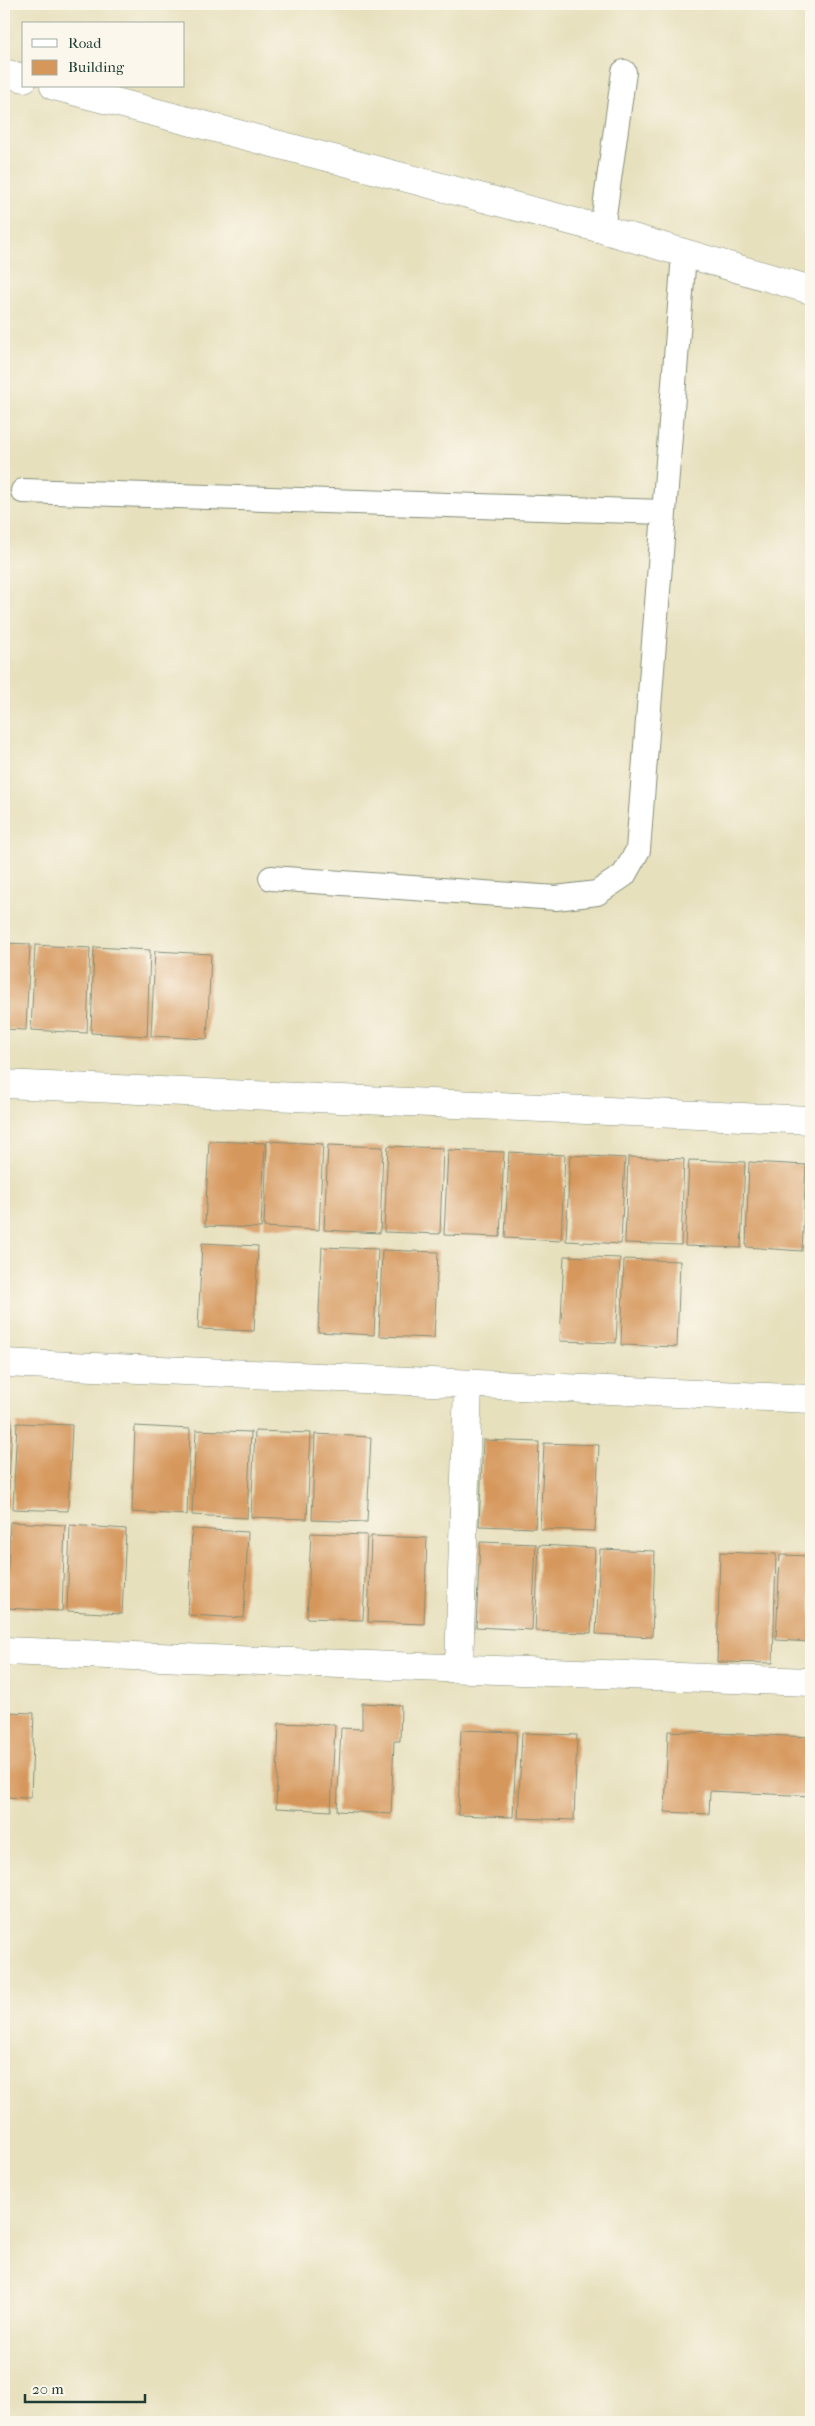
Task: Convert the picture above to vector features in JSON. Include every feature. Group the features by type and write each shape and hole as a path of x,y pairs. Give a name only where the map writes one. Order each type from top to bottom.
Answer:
{"street":[{"path":"4,73 22,78"},
{"path":"62,88 602,229 811,290"},
{"path":"4,1084 811,1120"},
{"path":"4,1363 811,1399"},
{"path":"459,1668 468,1384"},
{"path":"4,1651 811,1682"}],"lane":[{"path":"602,229 624,72"},
{"path":"271,878 556,898 597,893 624,875 638,850 684,254"},
{"path":"23,491 664,512"}],"building":[{"path":"4,943 30,944 26,1030 4,1029"},
{"path":"35,945 90,948 87,1033 31,1030"},
{"path":"94,947 150,950 147,1036 91,1033"},
{"path":"155,951 211,954 207,1039 151,1036"},
{"path":"209,1141 265,1143 261,1228 205,1226"},
{"path":"267,1141 323,1144 319,1230 264,1227"},
{"path":"328,1145 383,1147 380,1233 324,1230"},
{"path":"388,1146 443,1148 440,1234 384,1232"},
{"path":"448,1150 504,1152 500,1237 444,1235"},
{"path":"509,1152 565,1155 561,1241 505,1238"},
{"path":"570,1155 625,1158 621,1244 566,1241"},
{"path":"628,1157 684,1159 681,1245 625,1243"},
{"path":"689,1160 745,1162 741,1248 685,1246"},
{"path":"749,1162 806,1165 802,1251 746,1247"},
{"path":"810,1180 811,1251 806,1251"},
{"path":"202,1243 258,1246 254,1331 198,1329"},
{"path":"322,1247 378,1249 374,1335 318,1332"},
{"path":"382,1250 438,1252 434,1338 379,1336"},
{"path":"564,1256 620,1258 616,1343 560,1341"},
{"path":"624,1259 680,1261 677,1347 621,1345"},
{"path":"4,1422 12,1422 8,1508 4,1507"},
{"path":"17,1423 72,1425 68,1511 13,1509"},
{"path":"135,1426 190,1429 187,1515 132,1512"},
{"path":"196,1430 251,1432 247,1518 192,1515"},
{"path":"255,1431 311,1433 307,1519 251,1517"},
{"path":"315,1434 371,1437 367,1522 312,1520"},
{"path":"483,1440 539,1442 535,1528 479,1526"},
{"path":"544,1443 599,1445 595,1531 540,1529"},
{"path":"10,1522 65,1525 62,1611 6,1608"},
{"path":"70,1525 126,1529 122,1614 67,1611"},
{"path":"192,1529 248,1532 244,1618 188,1615"},
{"path":"311,1533 367,1535 363,1620 307,1618"},
{"path":"371,1536 427,1538 424,1624 368,1622"},
{"path":"480,1542 536,1544 532,1630 476,1627"},
{"path":"539,1545 595,1548 591,1633 535,1631"},
{"path":"600,1549 655,1551 652,1637 596,1634"},
{"path":"720,1552 776,1554 773,1663 717,1662"},
{"path":"780,1555 811,1556 811,1642 776,1640"},
{"path":"362,1703 401,1705 400,1741 394,1741 391,1814 337,1811 341,1728 362,1729"},
{"path":"4,1712 34,1713 31,1798 4,1797"},
{"path":"279,1723 335,1725 331,1811 276,1808"},
{"path":"461,1730 517,1732 513,1817 458,1815"},
{"path":"668,1731 811,1737 811,1796 710,1791 709,1814 665,1812"},
{"path":"522,1733 577,1735 574,1820 518,1818"}]}
